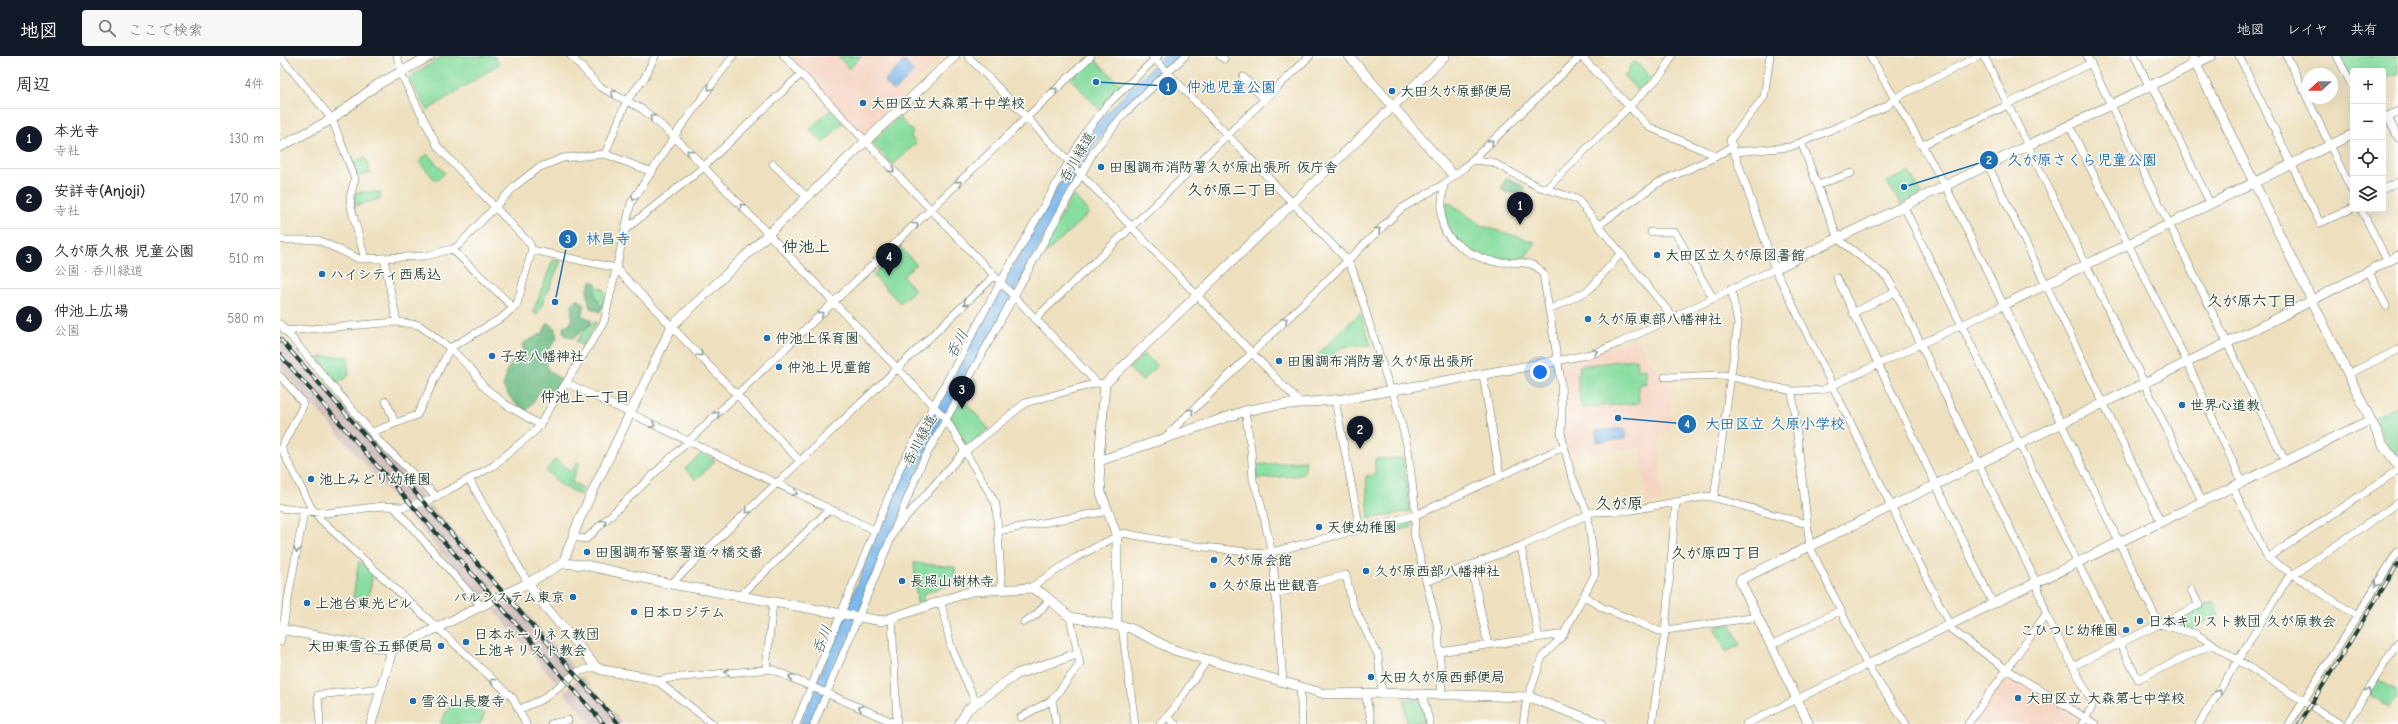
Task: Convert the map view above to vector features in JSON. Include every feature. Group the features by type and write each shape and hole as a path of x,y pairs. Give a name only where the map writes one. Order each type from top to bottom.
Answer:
{"street":[{"path":"372,432 417,416 450,348 514,308 520,300 532,250 530,244 438,147 401,74 398,56"},
{"path":"280,147 332,118 377,85 401,74 430,56"},
{"path":"571,56 600,87 642,109 675,137 946,419 996,504 1002,590"},
{"path":"605,154 627,100 644,78 655,56"},
{"path":"280,508 316,513 383,506 395,508 437,497 497,463 540,425 604,322 631,203 675,137 733,56"},
{"path":"784,56 993,276 1101,384 1099,461 1101,493 1117,536 1120,626 1135,724"},
{"path":"563,563 572,537 631,416 665,338 672,326 866,142 954,56"},
{"path":"968,56 1299,402"},
{"path":"572,537 586,539 931,211 1091,56"},
{"name":"呑川緑道","path":"814,724 825,692 856,617 922,463 1081,173 1108,131 1186,56"},
{"path":"1035,319 1310,56"},
{"path":"1349,56 1453,175"},
{"path":"893,532 965,451 1025,403 1101,384 1445,56"},
{"path":"1164,438 1251,352 1402,208 1444,184 1472,160 1581,56 1649,127 1717,156"},
{"path":"1546,189 1662,74 1672,56"},
{"path":"1770,56 1764,97 1730,140 1775,269 1952,630 2006,669 2084,721 2095,724"},
{"path":"1870,56 1946,187 2159,624 2196,634 2340,724"},
{"path":"1599,225 1658,183 1717,156 1734,149 1779,149 1801,142 1887,106 1895,98 1979,56"},
{"path":"1984,56 2202,501"},
{"path":"2087,56 2285,462"},
{"path":"2135,56 2210,204"},
{"path":"1099,461 1245,411 1269,406 1299,402 1335,400 1393,391 1595,353 1672,316 1689,311 1731,288 1775,269 1946,187 2111,104 2151,86 2193,60 2210,56"},
{"path":"2238,56 2320,223 2350,209"},
{"path":"2287,56 2350,187"},
{"path":"2337,56 2350,82"},
{"path":"796,724 813,686 874,530 901,466 1087,130 1107,104 1156,58 1347,260 1353,270 1389,386 1393,391 1408,449 1416,515 1414,534 1438,628 1442,694"},
{"path":"283,59 332,118 355,179 350,197 351,207 365,259"},
{"path":"2193,60 2370,420 2383,445 2398,465"},
{"path":"1922,145 2091,63"},
{"path":"626,229 704,166 801,74"},
{"path":"1243,77 1264,99"},
{"path":"2386,118 2398,112"},
{"path":"2386,120 2398,138"},
{"path":"2069,126 2127,245 2187,362 2242,482"},
{"path":"1665,377 1724,375 1792,391 1823,390 1833,387 2350,135"},
{"path":"1801,142 1838,239 1887,277 1921,345 2036,582 2046,614 2092,702 2084,721"},
{"path":"280,240 318,240 359,259 426,256 452,249 459,245 495,207 538,168 563,158 605,154 652,172"},
{"path":"1472,160 1492,162 1546,189 1577,199 1599,225 1599,229 1672,316"},
{"path":"773,164 807,197"},
{"path":"1988,165 2161,522"},
{"path":"1818,185 1851,173"},
{"path":"2386,188 2398,182"},
{"path":"1444,184 1441,220 1447,235 1470,254 1493,262 1530,264 1539,268 1543,274 1561,381 1561,433 1563,447 1571,474 1588,514 1595,574 1564,634 1542,657 1529,697 1523,724"},
{"path":"1904,207 1963,325 2077,562 2138,679 2213,644"},
{"path":"2363,212 2388,262"},
{"path":"1651,232 1675,232 1713,298"},
{"path":"452,249 514,308"},
{"path":"532,250 616,268 800,461"},
{"path":"1549,310 1589,290 1620,253"},
{"path":"1809,724 1740,581 1742,579 2228,343 2398,256"},
{"path":"384,259 397,322"},
{"path":"2369,272 2386,306"},
{"path":"671,584 993,276"},
{"path":"1837,278 1993,604"},
{"path":"1714,498 1738,324 1731,288"},
{"path":"1853,313 1895,292"},
{"path":"285,331 397,322 419,325 450,348 474,372 483,386 505,404 540,425"},
{"path":"280,324 372,432 437,497"},
{"path":"2348,374 2398,350"},
{"path":"1483,375 1500,476"},
{"path":"280,376 302,401 303,406 281,448 316,513 443,635 513,698 520,709 526,724"},
{"path":"567,383 631,416 689,441 874,530"},
{"path":"1792,391 1810,547 1867,665 1906,724"},
{"path":"1335,400 1360,529"},
{"path":"386,401 395,424"},
{"path":"1245,411 1251,449 1253,480 1260,500 1272,552 1283,682"},
{"path":"1746,724 2370,420"},
{"path":"1030,588 1075,558 1123,533 1188,545 1264,554 1416,515 1563,447"},
{"path":"2268,558 2398,470"},
{"path":"469,479 528,583 544,605 596,667 602,670 645,677 658,681 713,724"},
{"path":"2232,486 2268,558 2357,616"},
{"path":"1426,582 1521,546 1588,514 1627,511 1708,496 1807,524"},
{"path":"1652,724 1665,632 1676,503"},
{"path":"2199,724 2288,578 2398,503"},
{"path":"395,508 481,606"},
{"path":"740,596 830,509"},
{"path":"998,531 1108,511"},
{"path":"280,642 304,512"},
{"path":"1521,546 1539,638"},
{"path":"2289,724 2398,551"},
{"path":"281,630 392,650 528,583 563,563 612,570 671,584 882,621 972,591 1030,588 1037,590 1050,599 1070,617 1134,630 1174,650 1325,694 1382,693 1529,697 1596,723"},
{"path":"1471,566 1488,645"},
{"path":"1275,594 1346,575 1352,603 1378,655 1382,693"},
{"path":"2073,666 2199,605 2191,590"},
{"path":"1584,595 1602,607 1665,632 1758,617"},
{"path":"1024,622 1036,615 1050,599"},
{"path":"766,668 773,602"},
{"path":"941,602 951,647 976,703"},
{"path":"1771,645 1841,610"},
{"path":"1968,724 2046,614"},
{"path":"1021,717 1052,700 1080,664 1070,617"},
{"path":"658,681 766,668 813,686 897,724 892,618"},
{"path":"1439,652 1564,634"},
{"path":"2347,724 2398,642"},
{"path":"371,724 392,650"},
{"path":"959,724 966,710 1017,674 1077,654"},
{"path":"1160,724 1167,717 1207,660"},
{"path":"520,709 543,699 578,672 596,667"},
{"path":"1300,687 1302,724"},
{"path":"320,724 318,695 382,688"},
{"path":"1365,693 1372,724"},
{"path":"1422,694 1430,724"},
{"path":"1052,700 1056,724"},
{"path":"1167,717 1174,724"},
{"path":"551,724 568,720"}],"shaded area":[{"name":"大田区立大森第十中学校","path":"786,56 942,56 862,134"},
{"path":"280,335 425,498 399,504 280,367"},
{"path":"1635,338 1665,381 1668,381 1668,389 1671,390 1670,433 1660,434 1661,502 1647,504 1641,448 1569,454 1563,437 1566,402 1561,364"},
{"path":"431,506 502,584 480,597 406,513"},
{"path":"516,601 574,668 556,682 494,611"},
{"path":"582,676 624,724 592,724 564,692"},
{"name":"大田区立 大森第七中学校","path":"2009,676 2078,719 2078,724 1974,724 2005,678"}],"green space":[{"path":"443,56 494,56 499,64 428,110 408,78"},
{"path":"838,56 861,56 849,69"},
{"path":"2337,56 2398,56 2398,73 2386,79 2386,68 2350,68 2350,82"},
{"path":"1093,58 1122,86 1099,109 1071,79"},
{"path":"1635,61 1652,78 1638,91 1624,76 1630,71 1628,68"},
{"path":"830,110 843,123 823,143 810,129"},
{"path":"898,117 913,132 911,137 916,143 893,165 872,143"},
{"path":"427,154 445,173 436,181 419,162"},
{"path":"365,157 371,173 357,176 352,163"},
{"path":"1909,172 1922,193 1900,204 1887,182"},
{"path":"1506,177 1525,187 1523,195 1505,192 1501,189"},
{"path":"355,192 380,192 380,199 354,206"},
{"path":"1073,194 1089,213 1046,253 1043,249"},
{"path":"1447,201 1482,226 1535,242 1525,258 1492,258 1472,251 1452,235 1446,220"},
{"path":"900,247 916,264 903,276 915,290 900,303 873,275"},
{"path":"553,260 561,261 537,315 533,312"},
{"path":"591,281 596,283 595,294 602,309 600,312 590,308 587,291"},
{"path":"595,286 605,290 602,308 592,297"},
{"path":"577,299 583,303 584,307 581,315 591,320 590,325 573,338 566,336 563,331 564,326 571,323 572,305"},
{"path":"1360,313 1371,345 1342,347 1327,362 1318,354"},
{"path":"595,322 597,323 582,346 576,342 588,325"},
{"path":"548,323 554,327 557,338 545,355 548,370 562,380 555,393 542,388 527,411 517,404 505,390 503,386 506,377 505,373 516,357 525,359 522,344 544,332 544,329"},
{"path":"1144,354 1157,366 1142,381 1129,368"},
{"path":"348,356 349,375 337,385 326,369 324,370 320,365 320,357"},
{"path":"1636,359 1637,369 1646,368 1647,383 1638,385 1639,403 1581,408 1577,374 1580,373 1579,366"},
{"path":"972,377 979,383 965,402 989,429 967,446 949,416"},
{"path":"2398,405 2398,457 2387,443 2375,417"},
{"path":"702,453 715,461 696,480 685,469"},
{"path":"1403,458 1410,511 1369,519 1366,476 1375,475 1375,459"},
{"path":"555,459 571,472 577,462 580,463 571,482 583,488 580,495 559,484 546,471"},
{"path":"1306,461 1304,473 1302,475 1257,479 1256,465"},
{"path":"1410,519 1412,527 1393,532 1391,524"},
{"path":"359,561 373,574 368,599 353,597"},
{"path":"914,563 955,567 955,583 923,594 924,601 917,603"},
{"path":"2213,602 2219,615 2199,625 2195,630 2170,624"},
{"path":"1731,624 1740,645 1726,652 1715,629 1717,626"},
{"path":"2378,680 2398,692 2398,699 2395,698 2389,707 2369,694"},
{"path":"457,699 485,714 480,724 440,724 448,709"},
{"path":"1404,700 1420,700 1426,721 1407,724"}],"water":[{"path":"1163,56 1181,56 1107,128 1092,148 922,463 813,724 800,724 904,469 1004,282 1090,130"},
{"path":"904,61 914,72 894,91 884,81"},
{"path":"1625,428 1625,439 1597,442 1596,431"}],"railway":[{"path":"280,339 619,724"},
{"path":"280,355 604,724"},
{"path":"2299,724 2398,564"}],"place":[{"name":"仲池児童公園","path":"1096,82"},
{"name":"大田久が原郵便局","path":"1392,91"},
{"name":"大田区立大森第十中学校","path":"863,103"},
{"name":"田園調布消防署久が原出張所 仮庁舎","path":"1101,167"},
{"name":"久が原さくら児童公園","path":"1904,187"},
{"name":"本光寺","path":"1520,225"},
{"name":"大田区立久が原図書館","path":"1657,255"},
{"name":"ハイシティ西馬込","path":"322,274"},
{"name":"仲池上広場","path":"889,276"},
{"name":"林昌寺","path":"555,302"},
{"name":"久が原東部八幡神社","path":"1588,319"},
{"name":"仲池上保育園","path":"767,338"},
{"name":"子安八幡神社","path":"492,356"},
{"name":"田園調布消防署 久が原出張所","path":"1279,361"},
{"name":"仲池上児童館","path":"779,367"},
{"name":"世界心道教","path":"2182,405"},
{"name":"久が原久根 児童公園","path":"962,409"},
{"name":"大田区立 久原小学校","path":"1618,418"},
{"name":"安詳寺(Anjoji)","path":"1360,449"},
{"name":"池上みどり幼稚園","path":"311,479"},
{"name":"天使幼稚園","path":"1319,527"},
{"name":"田園調布警察署道々橋交番","path":"587,552"},
{"name":"久が原会館","path":"1214,560"},
{"name":"久が原西部八幡神社","path":"1366,571"},
{"name":"長照山樹林寺","path":"902,581"},
{"name":"久が原出世観音","path":"1213,585"},
{"name":"パルシステム東京","path":"573,597"},
{"name":"上池台東光ビル","path":"307,603"},
{"name":"日本ロジテム","path":"634,612"},
{"name":"日本キリスト教団 久が原教会","path":"2140,621"},
{"name":"こひつじ幼稚園","path":"2126,630"},
{"name":"日本ホーリネス教団 上池キリスト教会","path":"466,642"},
{"name":"大田東雪谷五郵便局","path":"441,646"},
{"name":"大田久が原西郵便局","path":"1371,677"},
{"name":"大田区立 大森第七中学校","path":"2018,698"},
{"name":"雪谷山長慶寺","path":"413,701"}],"district":[{"name":"久が原二丁目","path":"1232,190"},
{"name":"仲池上","path":"806,247"},
{"name":"久が原六丁目","path":"2252,301"},
{"name":"仲池上一丁目","path":"585,397"},
{"name":"久が原","path":"1619,504"},
{"name":"久が原四丁目","path":"1716,553"}],"water label":[{"name":"呑川","path":"957,344"},
{"name":"呑川","path":"822,640"}]}
